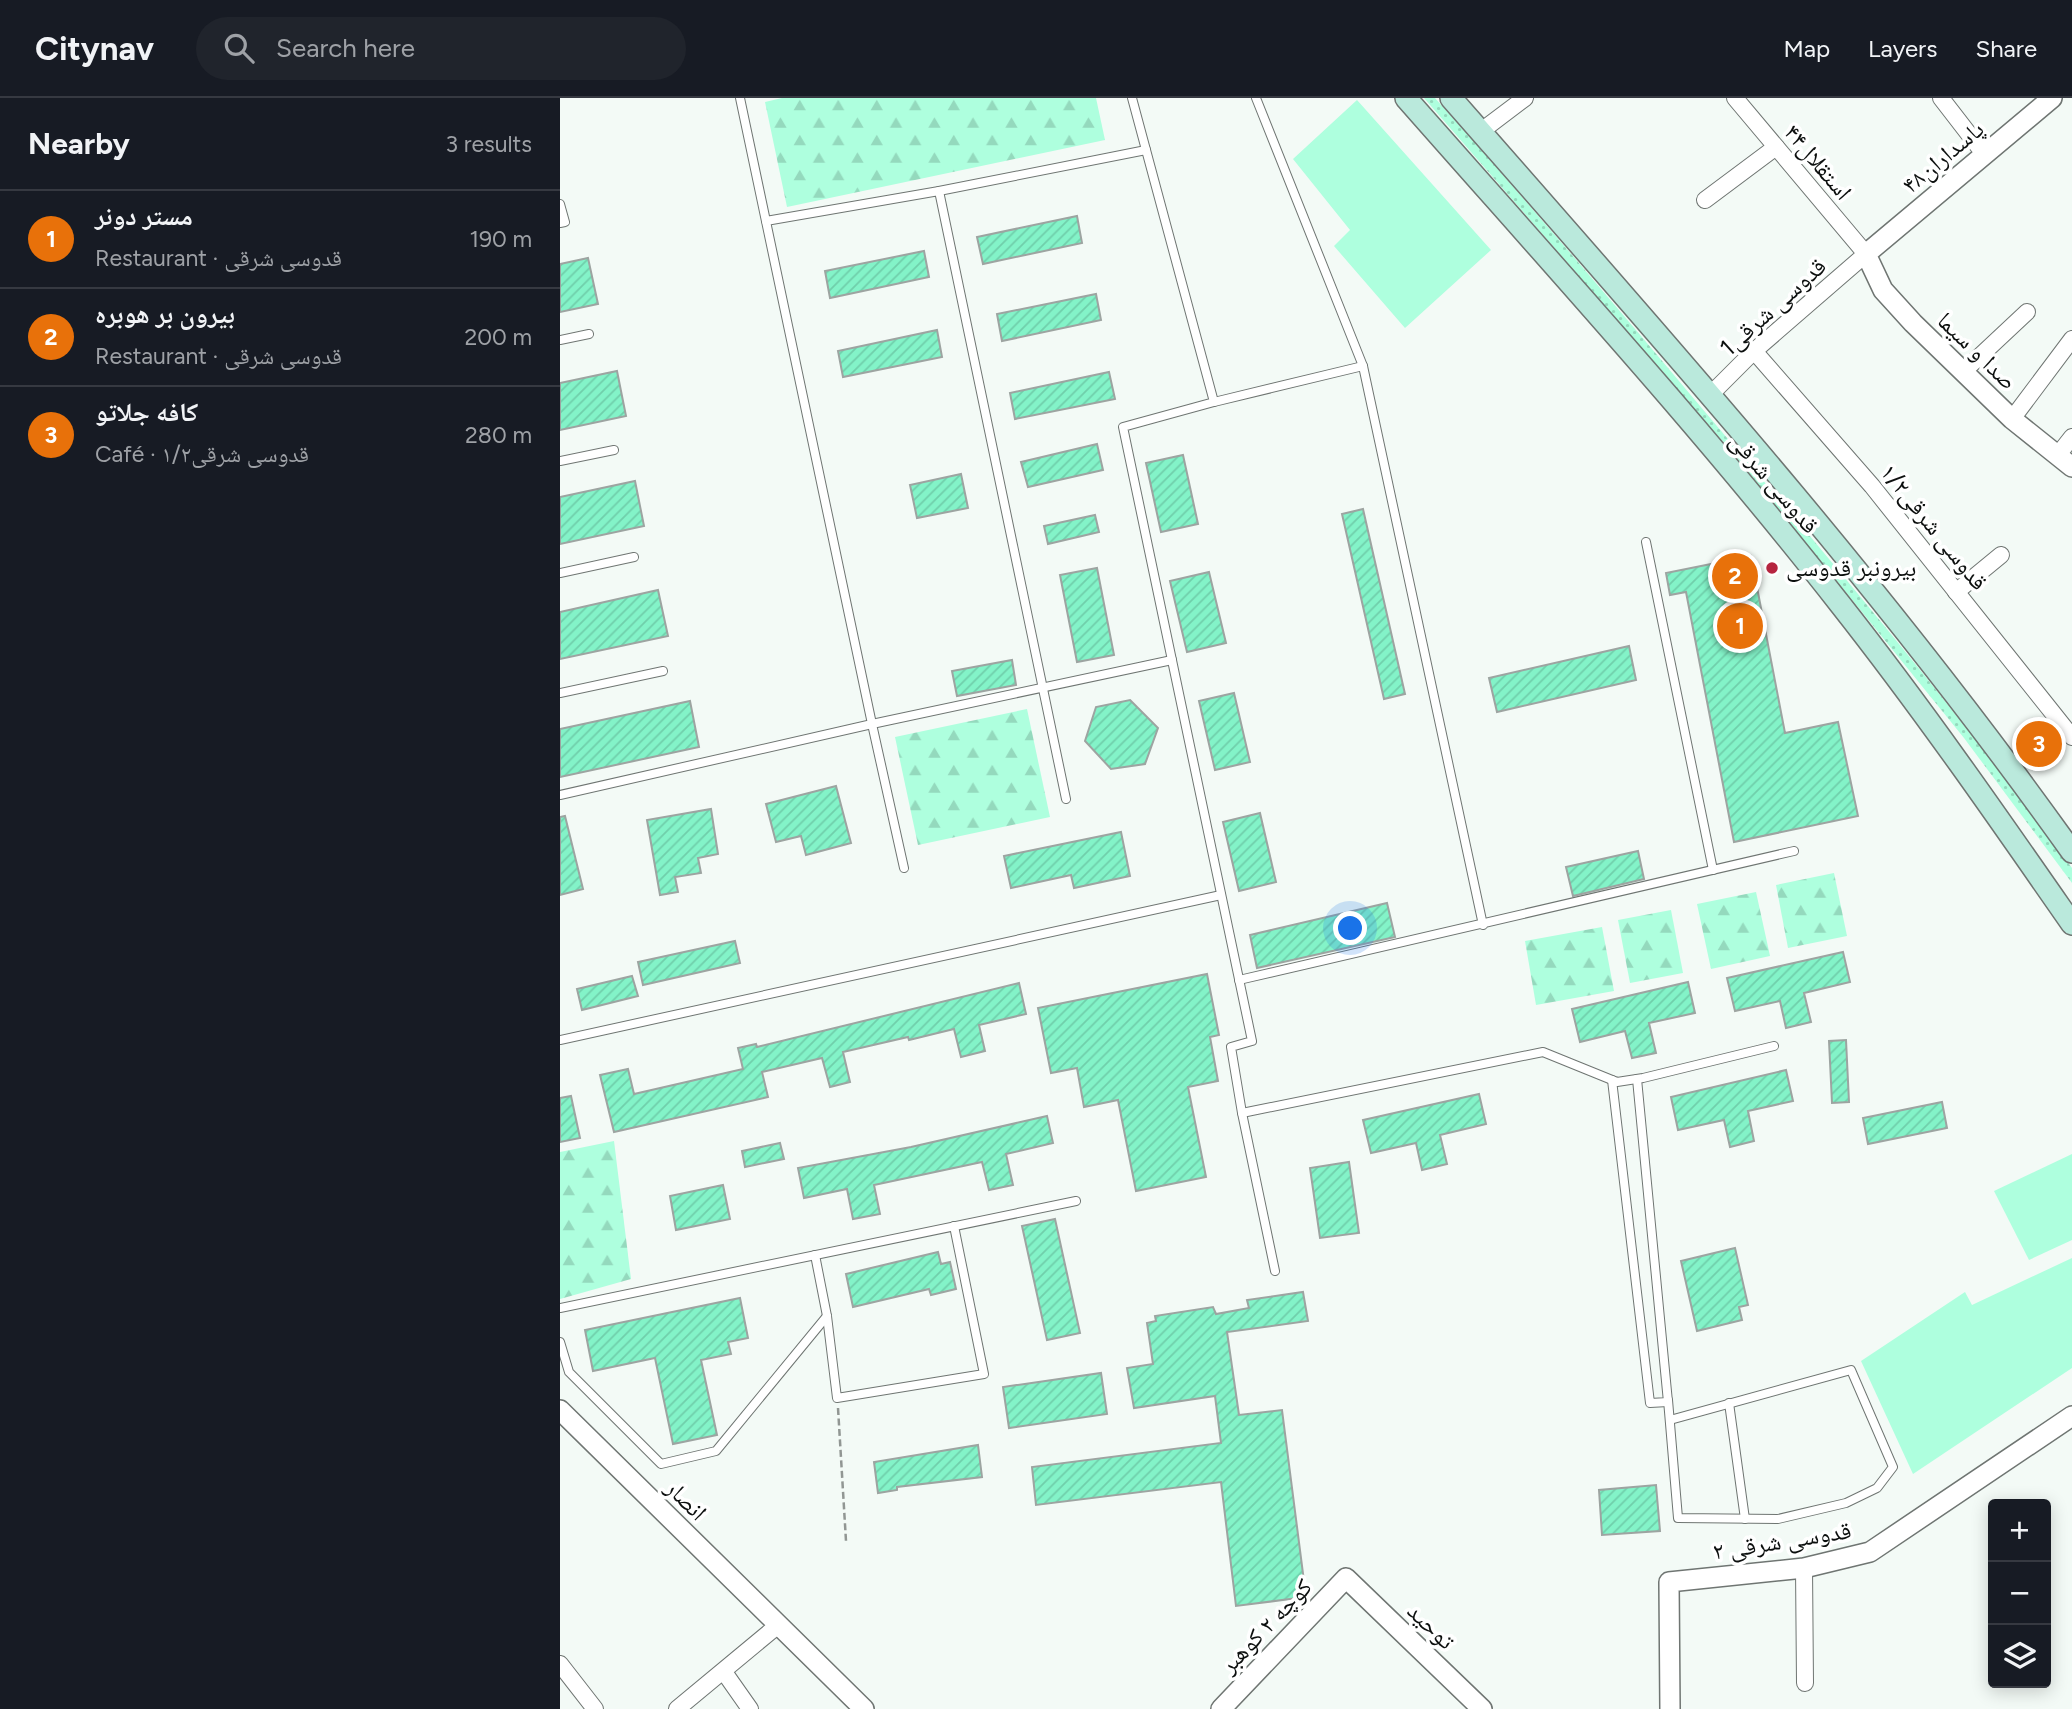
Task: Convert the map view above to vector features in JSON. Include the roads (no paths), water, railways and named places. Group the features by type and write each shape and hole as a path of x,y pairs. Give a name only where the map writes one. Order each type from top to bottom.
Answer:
{"main road":[{"name":"قدوسی شرقی","path":"1406,98 1676,405 1840,603 1964,768 2072,924"},
{"name":"قدوسی شرقی","path":"1451,98 1711,394 1996,745 2072,852"}],"street":[{"path":"1480,132 1525,98"},
{"name":"استقلال۴۴","path":"1735,98 1866,254"},
{"path":"1941,98 1985,155"},
{"name":"پاسداران۴۸","path":"1866,254 2052,98"},
{"path":"1705,200 1776,148"},
{"name":"1قدوسی شرقی","path":"1711,394 1754,351 1866,254"},
{"name":"صدا و سیما","path":"1866,254 1883,290 1913,323 2012,419 2065,462"},
{"path":"1964,371 2027,312"},
{"path":"2012,419 2072,339"},
{"name":"قدوسی شرقی۱/۲","path":"1754,351 1872,486 2072,737"},
{"path":"2065,462 2072,437"},
{"path":"1956,592 2001,555"},
{"name":"انصار","path":"560,1410 864,1709"},
{"name":"قدوسی شرقی ۲","path":"1670,1709 1668,1582 1804,1568 1870,1552 2072,1416"},
{"path":"1804,1568 1805,1683"},
{"name":"کوچه ۲ کوهبر","path":"1221,1709 1346,1578"},
{"name":"توحید","path":"1346,1578 1482,1709"},
{"path":"677,1709 777,1626"},
{"path":"560,1664 595,1709"},
{"path":"724,1672 750,1709"}],"lane":[{"path":"740,98 904,868"},
{"path":"1132,98 1214,402"},
{"path":"1256,98 1363,366 1483,925"},
{"path":"766,221 939,191 1146,150"},
{"path":"939,191 1066,799"},
{"path":"560,204 565,222 560,223"},
{"path":"560,340 589,334"},
{"path":"1275,1271 1242,1114 1231,1047 1252,1041 1123,426 1363,366"},
{"path":"560,461 614,450"},
{"path":"1646,542 1713,870"},
{"path":"560,573 634,557"},
{"path":"560,795 872,724 1172,660"},
{"path":"560,693 663,671"},
{"path":"1239,979 1483,925 1794,851"},
{"path":"560,1040 1222,895"},
{"path":"1242,1114 1543,1052 1617,1082 1774,1046"},
{"path":"1637,1079 1678,1518 1778,1519 1846,1503 1877,1488 1893,1467 1851,1370 1670,1420"},
{"path":"1612,1080 1650,1403 1668,1401"},
{"path":"560,1308 1076,1202"},
{"path":"815,1255 827,1316 838,1398 984,1374 954,1226"},
{"path":"560,1342 569,1372 661,1464 716,1451 827,1316"},
{"path":"1729,1404 1745,1519"}],"place":[{"name":"بیرونبر قدوسی","path":"1772,568"},
{"name":"بیرون بر هوبره","path":"1735,576"},
{"name":"مستر دونر","path":"1740,626"},
{"name":"کافه جلاتو","path":"2039,744"}]}
